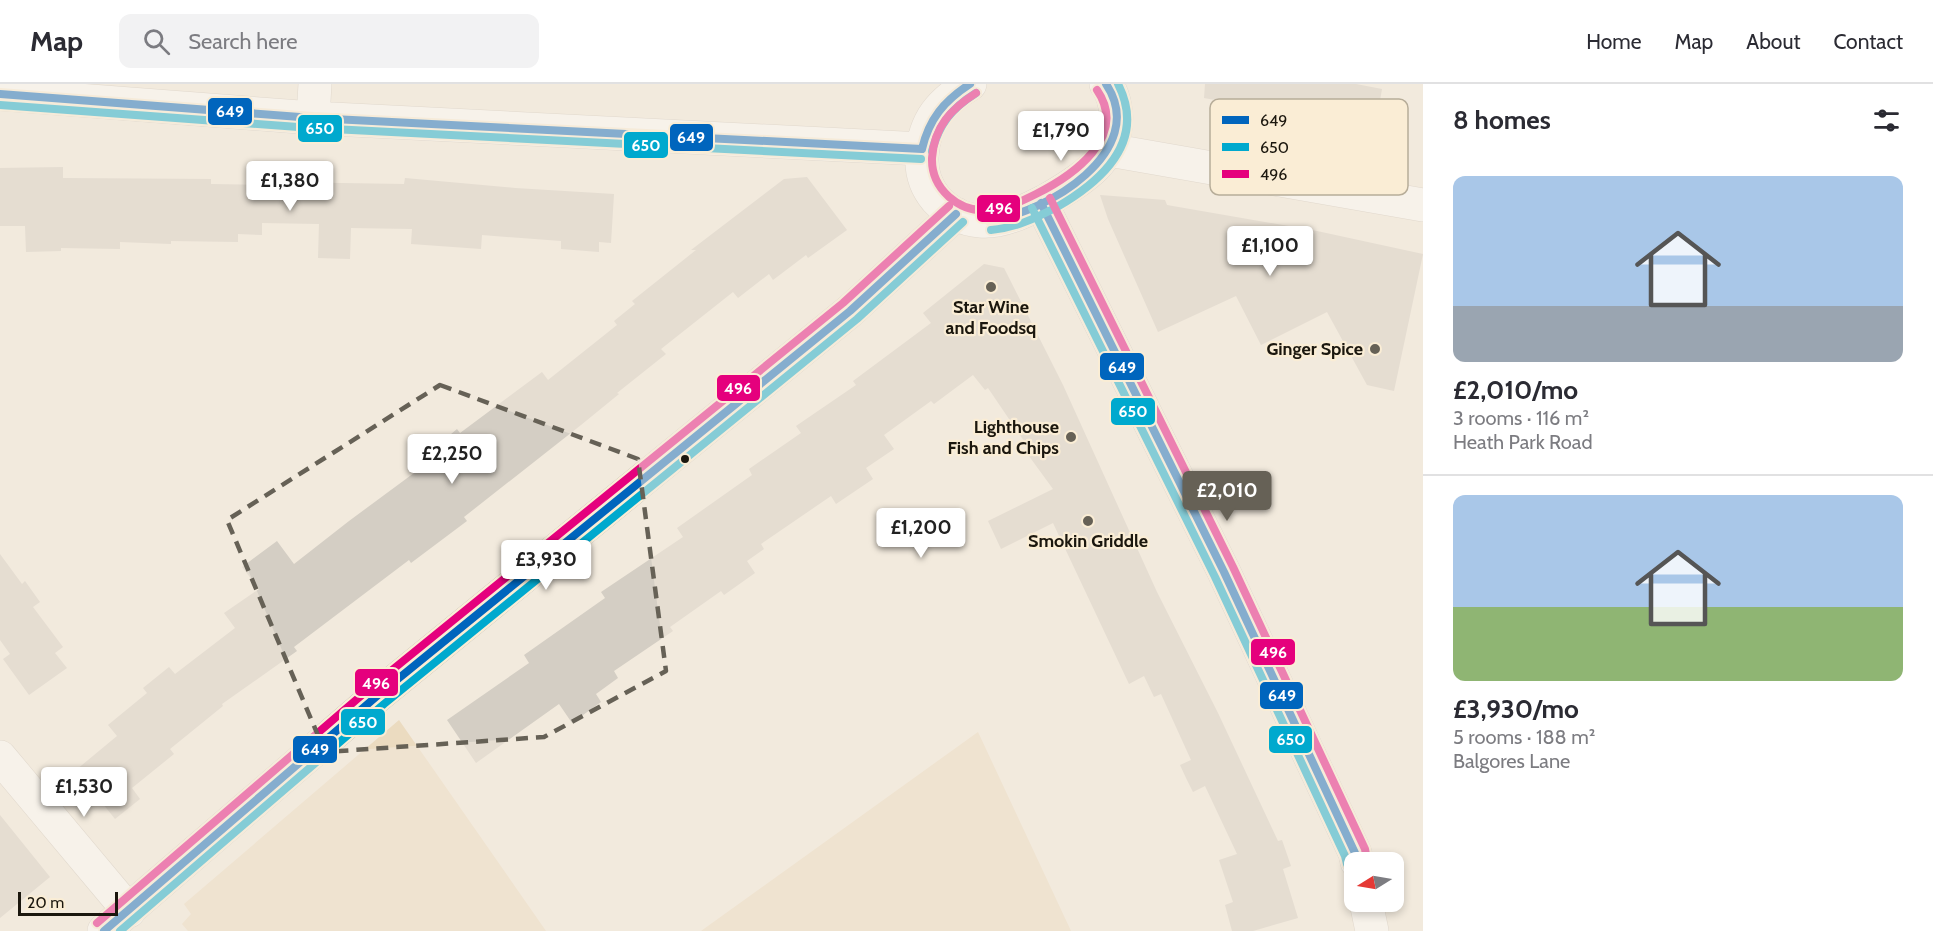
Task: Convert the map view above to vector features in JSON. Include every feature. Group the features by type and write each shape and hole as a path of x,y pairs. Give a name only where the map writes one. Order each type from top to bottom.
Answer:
{"street":[{"path":"313,118 315,84"},
{"path":"970,84 945,102 934,116 925,132 921,164 925,181 942,205 967,219 981,221 999,220 1041,203 1082,178 1098,164 1109,150 1116,122 1113,97 1108,85"},
{"path":"0,93 313,118 922,149"},
{"path":"1109,150 1210,168"},
{"path":"1366,195 1423,205"},
{"path":"1041,203 1224,572 1354,852"},
{"path":"0,757 116,921 377,696 850,311 956,214"},
{"path":"1368,912 1372,931"}],"highlighted area":[{"path":"440,385 638,459 666,671 544,737 325,752 227,520"}],"shaded area":[{"path":"399,720 546,931 188,931 182,924 191,914 184,904"},
{"path":"978,732 1071,931 701,931"}],"building":[{"path":"1205,84 1356,84 1382,89 1380,99 1204,98"},
{"path":"63,167 63,178 211,179 211,184 279,185 279,182 404,184 405,178 614,194 611,243 599,242 599,252 561,249 561,241 482,235 481,249 411,244 412,229 351,228 350,259 318,258 319,224 262,223 262,235 238,234 238,242 171,241 171,244 120,242 120,249 61,248 61,251 26,252 25,226 0,226 0,168"},
{"path":"807,177 847,230 808,258 806,255 773,280 769,274 738,298 733,292 661,349 666,354 581,425 464,517 467,521 411,563 409,560 294,647 297,651 222,704 223,706 170,749 174,754 132,788 140,799 115,819 76,770 117,736 108,725 147,693 143,688 169,667 175,674 235,628 224,613 259,589 242,567 277,541 294,564 437,456 432,450 457,429 460,433 542,372 548,380 617,325 614,321 635,304 632,301 696,250 691,250 784,179"},
{"path":"1100,195 1165,200 1167,205 1317,231 1423,254 1394,391 1367,385 1327,312 1261,345 1236,296 1158,332 1108,219"},
{"path":"984,264 1004,268 1063,385 1157,592 1218,713 1278,841 1282,840 1291,866 1283,869 1298,918 1253,931 1232,931 1225,905 1233,902 1219,860 1237,854 1205,786 1193,792 1186,778 1180,765 1191,760 1161,694 1154,697 1144,676 1129,684 1053,523 1001,549 988,521 1053,489 1026,452 1030,450 988,388 985,390 973,375 934,404 931,401 884,435 894,449 866,468 873,479 836,504 831,496 761,544 764,549 747,561 755,573 724,595 721,591 670,627 673,631 614,671 618,678 596,694 601,702 572,723 559,704 476,763 447,720 529,663 524,655 605,598 601,592 683,537 677,528 752,475 749,469 801,433 796,426 856,385 853,381 931,323 923,313"},
{"path":"0,554 22,584 25,581 40,602 33,607 63,647 55,653 67,668 29,695 3,659 10,654 0,640"},
{"path":"0,815 50,877 0,918"}],"transit line":[{"name":"649","path":"922,149 933,120 945,104 970,84"},
{"name":"649","path":"990,220 1038,206 1063,192 1086,175 1104,155 1115,133 1116,109 1106,84"},
{"name":"650","path":"991,230 1017,225 1057,207 1074,197 1104,172 1123,141 1127,124 1126,105 1118,84"},
{"name":"496","path":"976,93 952,112 940,128 933,147 933,169 936,180 949,197 967,208 989,210 1002,208 1031,197 1065,177 1092,153 1101,139 1106,124 1105,107 1097,90"},
{"name":"650","path":"932,151 938,133 953,111 976,93"},
{"name":"649","path":"0,94 313,118 922,149"},
{"name":"650","path":"0,105 312,128 921,159"},
{"name":"496","path":"1050,198 1233,567 1366,852"},
{"name":"649","path":"1041,203 1224,572 1355,852"},
{"name":"496","path":"97,923 370,688 843,303 949,206"},
{"name":"650","path":"1032,208 1215,577 1344,854"},
{"name":"649","path":"104,931 377,696 850,311 956,214"},
{"name":"650","path":"120,931 384,704 857,319 963,222"}],"place":[{"name":"Star Wine and Foodsq","path":"991,287"},
{"name":"Ginger Spice","path":"1375,349"},
{"name":"Lighthouse Fish and Chips","path":"1071,437"},
{"name":"Smokin Griddle","path":"1088,521"}]}
